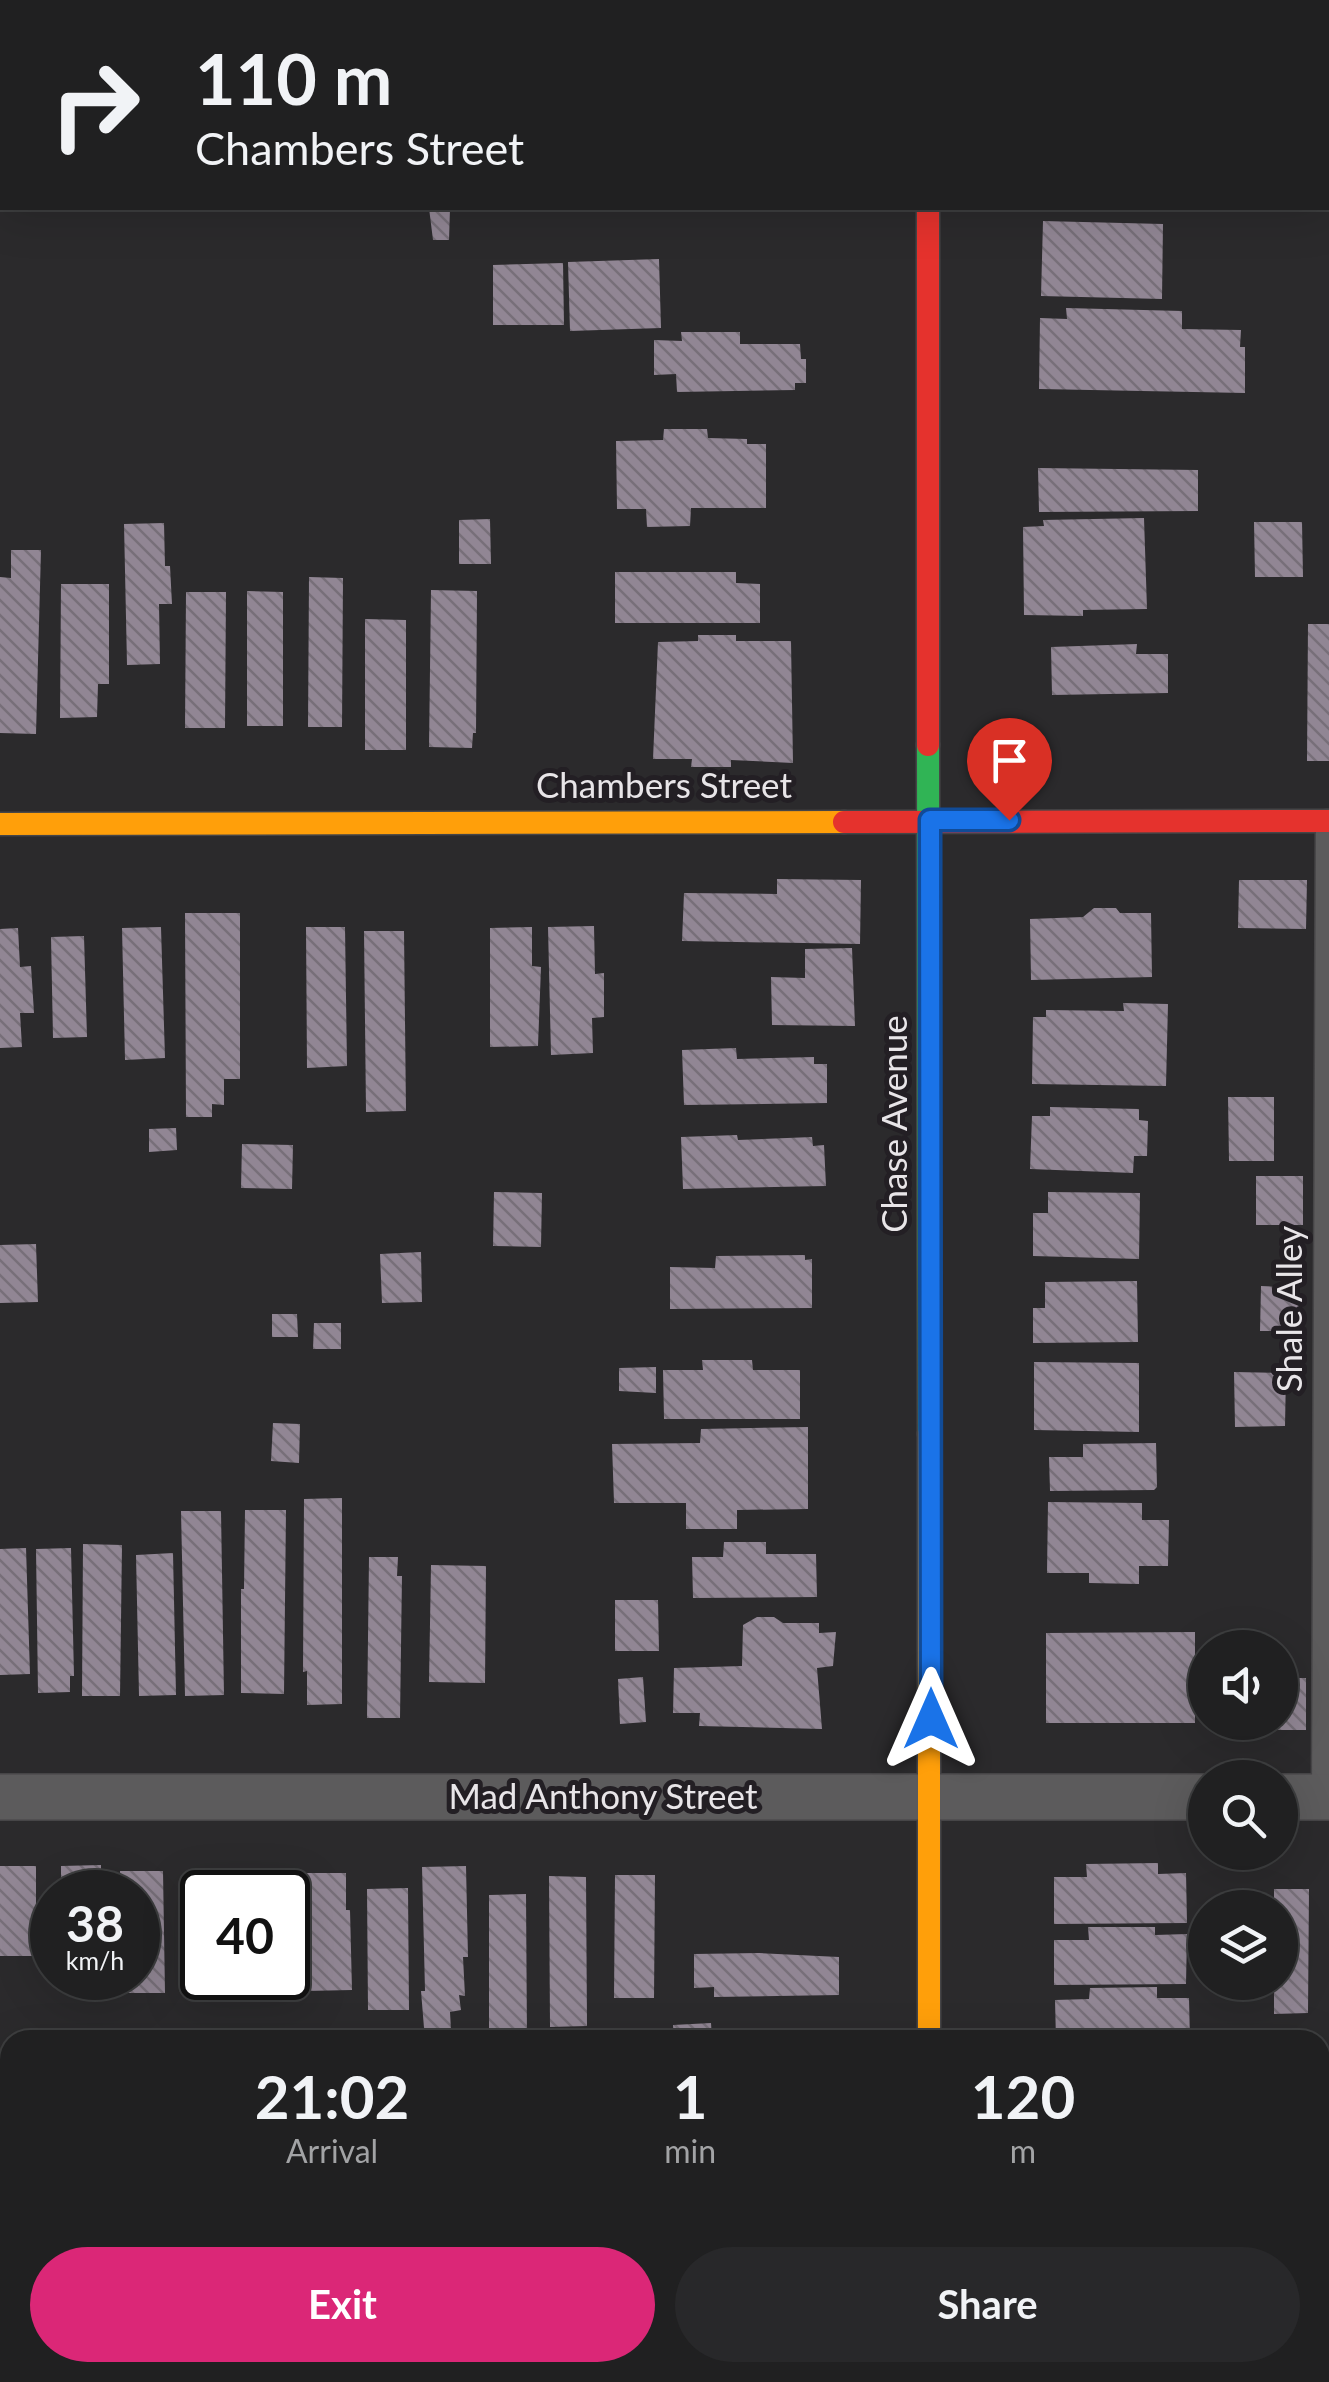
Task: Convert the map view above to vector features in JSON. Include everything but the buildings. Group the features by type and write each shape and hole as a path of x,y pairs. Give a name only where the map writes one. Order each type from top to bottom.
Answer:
{"street":[{"name":"Chase Avenue","path":"928,210 929,2030"},
{"name":"Chambers Street","path":"0,824 1328,821"},
{"name":"Mad Anthony Street","path":"0,1798 1188,1797"}],"lane":[{"name":"Shale Alley","path":"1311,1797 1328,821"}],"traffic: fast":[{"path":"928,745 929,1434"}],"traffic: slow":[{"path":"0,824 844,822"},
{"path":"929,1434 929,2030"}],"traffic: jam":[{"path":"928,210 928,745"},
{"path":"844,822 1329,821"}],"route":[{"path":"931,1719 930,820 1009,820"}]}
